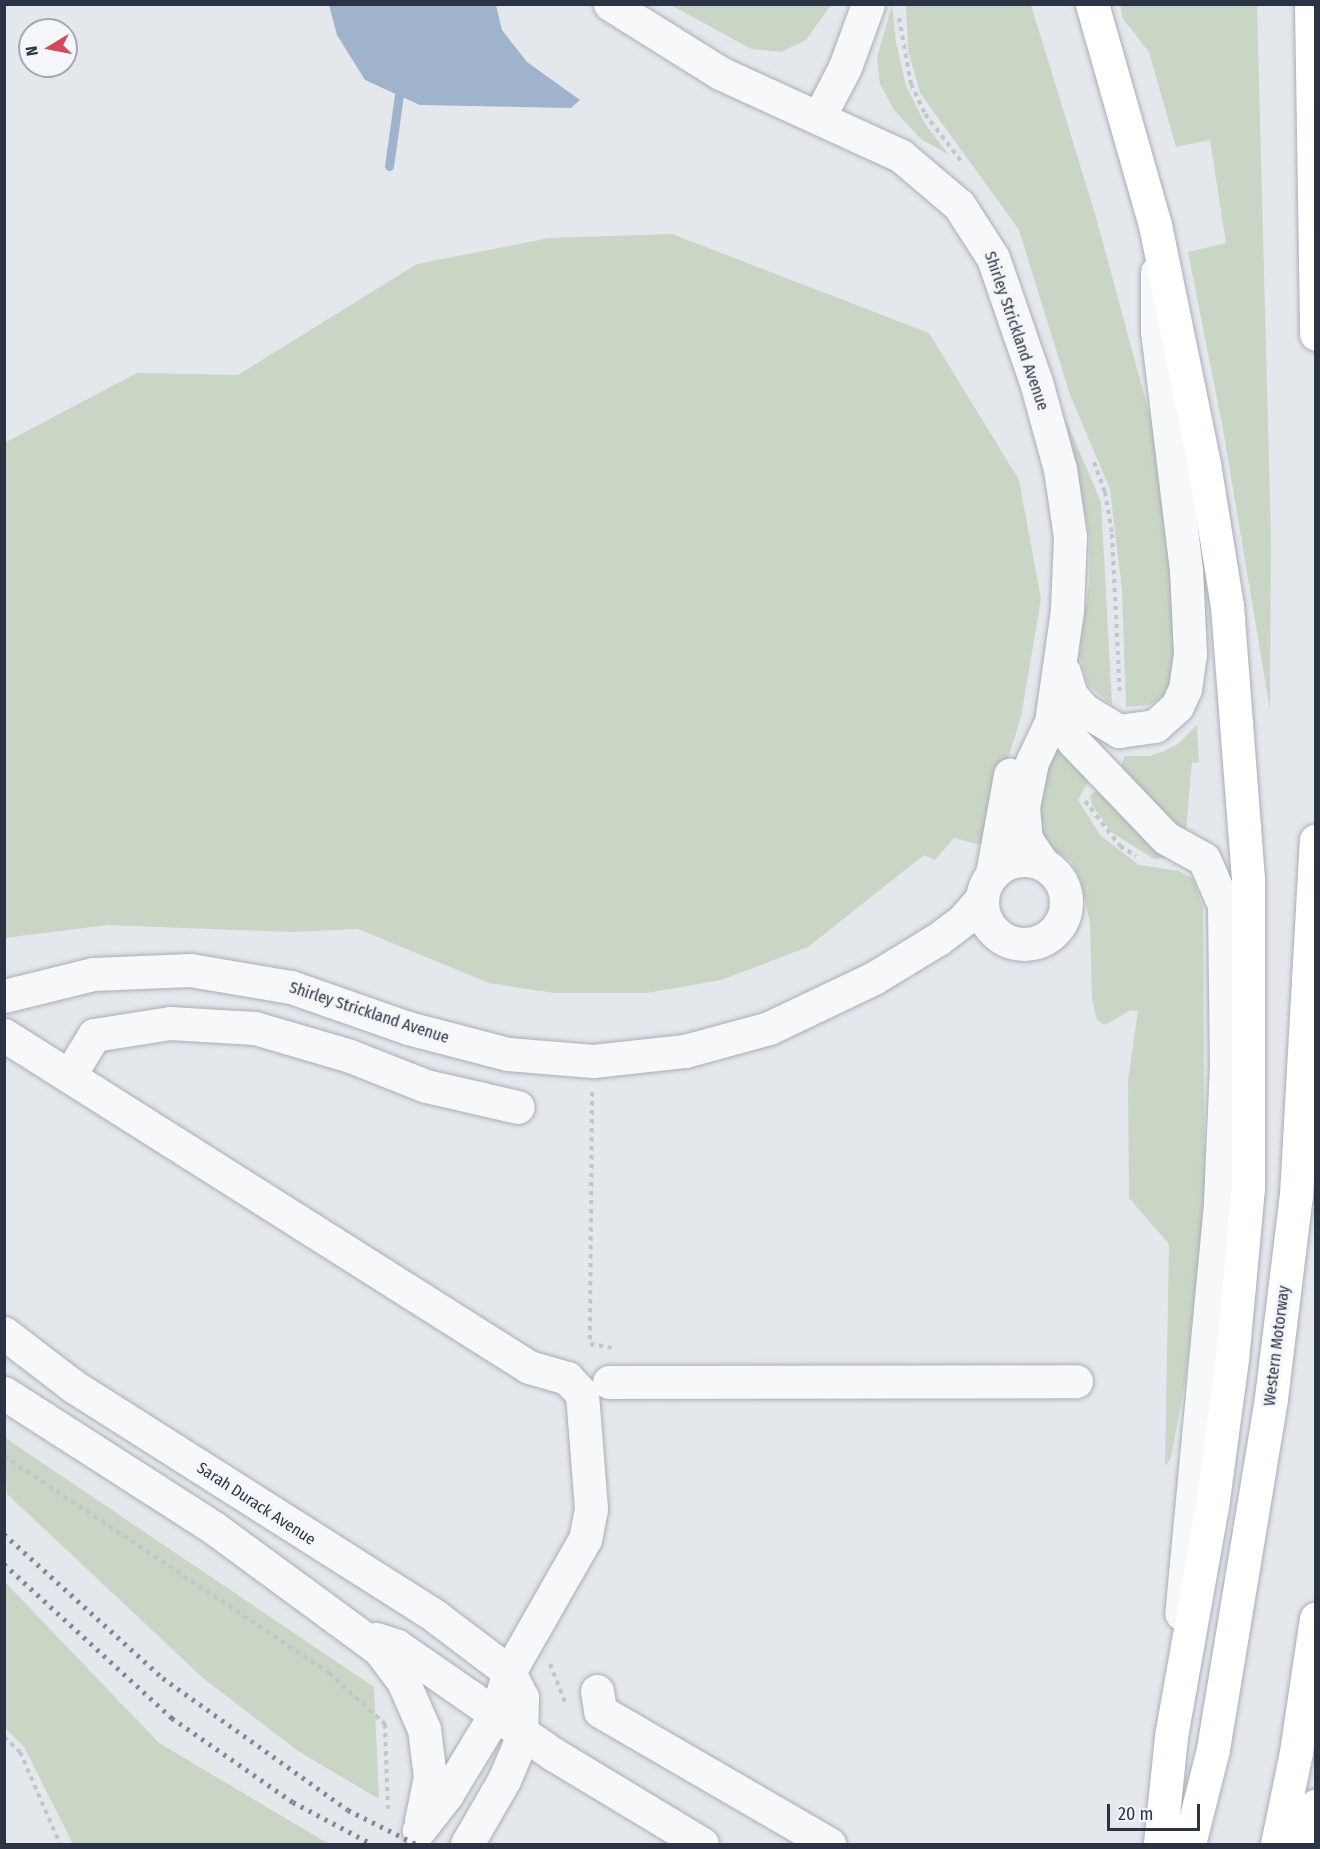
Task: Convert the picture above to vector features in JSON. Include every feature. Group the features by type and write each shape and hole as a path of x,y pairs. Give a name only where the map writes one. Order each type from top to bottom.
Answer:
{"highway":[{"path":"1092,4 1158,235 1204,464 1227,606 1248,878 1248,1188 1232,1359 1214,1495 1171,1737 1160,1845"},
{"path":"1311,4 1316,334"},
{"name":"Western Motorway","path":"1188,1845 1213,1749 1272,1387 1296,1196 1316,842"},
{"path":"1277,1845 1296,1752 1316,1618"},
{"path":"1309,1845 1316,1806"}],"street":[{"name":"Shirley Strickland Avenue","path":"610,4 720,73 883,145 940,186 972,222 993,258 1036,382 1067,501 1070,575 1059,668 1051,722 1032,762 1023,807 1026,839 1043,864"},
{"path":"819,117 845,67 868,4"},
{"path":"1059,668 1071,694 1089,714 1119,731 1155,726 1177,706 1185,689 1190,654 1186,570 1157,331 1158,235"},
{"path":"1059,668 1061,713 1073,741 1167,838 1204,859 1224,905 1226,1065 1220,1204 1190,1501 1171,1737"},
{"path":"987,899 1016,860 1043,864 1054,872 1066,896 1063,920 1047,938 1024,945 1000,937 987,899 1001,808 1012,770 1024,747 1051,722"},
{"name":"Shirley Strickland Avenue","path":"4,996 93,974 190,970 291,987 408,1028 508,1054 592,1061 685,1052 769,1028 874,978 952,928 974,919 987,899"},
{"path":"69,1076 94,1035 170,1023 255,1028 350,1056 426,1086 518,1107"},
{"path":"4,1035 519,1361 567,1378 582,1394 591,1509 585,1539 509,1672 496,1713 447,1794 419,1830 429,1789 430,1755 419,1712 392,1664 363,1634 214,1528 4,1394"},
{"name":"Sarah Durack Avenue","path":"4,1333 73,1386 435,1616 509,1672"},
{"path":"609,1382 1076,1381"},
{"path":"363,1634 397,1646 574,1767 702,1845"},
{"path":"466,1845 512,1766 524,1732 522,1697 509,1672"},
{"path":"597,1691 600,1711 829,1845"}],"path":[{"path":"592,1061 590,1344 618,1349"},
{"path":"4,1456 329,1673 385,1724 389,1817"},
{"path":"550,1660 552,1675 567,1706"},
{"path":"4,1737 20,1752 60,1845"}],"green space":[{"path":"671,5 831,5 806,40 781,52 751,49"},
{"path":"892,5 896,42 906,86 925,124 949,155 921,139 894,110 880,84 877,57"},
{"path":"906,5 1031,5 1096,217 1151,420 1169,524 1177,637 1169,692 1150,705 1126,707 1122,590 1110,489 1070,395 1019,230 920,93 908,50"},
{"path":"1120,5 1257,5 1271,539 1270,710 1223,429 1188,252 1226,243 1210,140 1176,147 1149,52 1123,19"},
{"path":"672,234 929,333 1019,480 1041,599 1021,717 981,845 954,838 935,860 924,855 808,947 721,980 647,993 554,993 489,983 358,929 292,932 108,925 5,938 4,443 137,373 238,375 417,264 549,238"},
{"path":"1066,420 1101,502 1112,705 1089,686 1079,656 1089,584 1090,537"},
{"path":"1197,725 1199,762 1192,763 1186,829 1170,826 1118,773 1125,756 1149,756 1164,751 1178,744"},
{"path":"1061,743 1090,778 1078,800 1100,835 1139,865 1179,871 1193,879 1203,907 1205,1200 1185,1382 1171,1458 1165,1466 1169,1244 1129,1198 1128,1080 1138,1011 1131,1010 1105,1025 1097,1020 1092,999 1090,923 1081,881 1071,861 1044,845 1034,818 1051,749"},
{"path":"1098,790 1164,852 1165,858 1154,859 1111,832 1092,805 1090,795"},
{"path":"4,1437 374,1687 379,1799 298,1751 203,1678 7,1494"},
{"path":"4,1581 159,1743 329,1844 73,1844 24,1747 5,1728"}],"water":[{"path":"329,5 496,5 502,30 527,62 580,100 571,108 420,105 365,80 337,35"}],"waterway":[{"path":"389,166 399,95"}],"railway":[{"path":"4,1534 163,1678 348,1810 416,1844"},
{"path":"4,1564 172,1718 293,1802 372,1844"}]}
